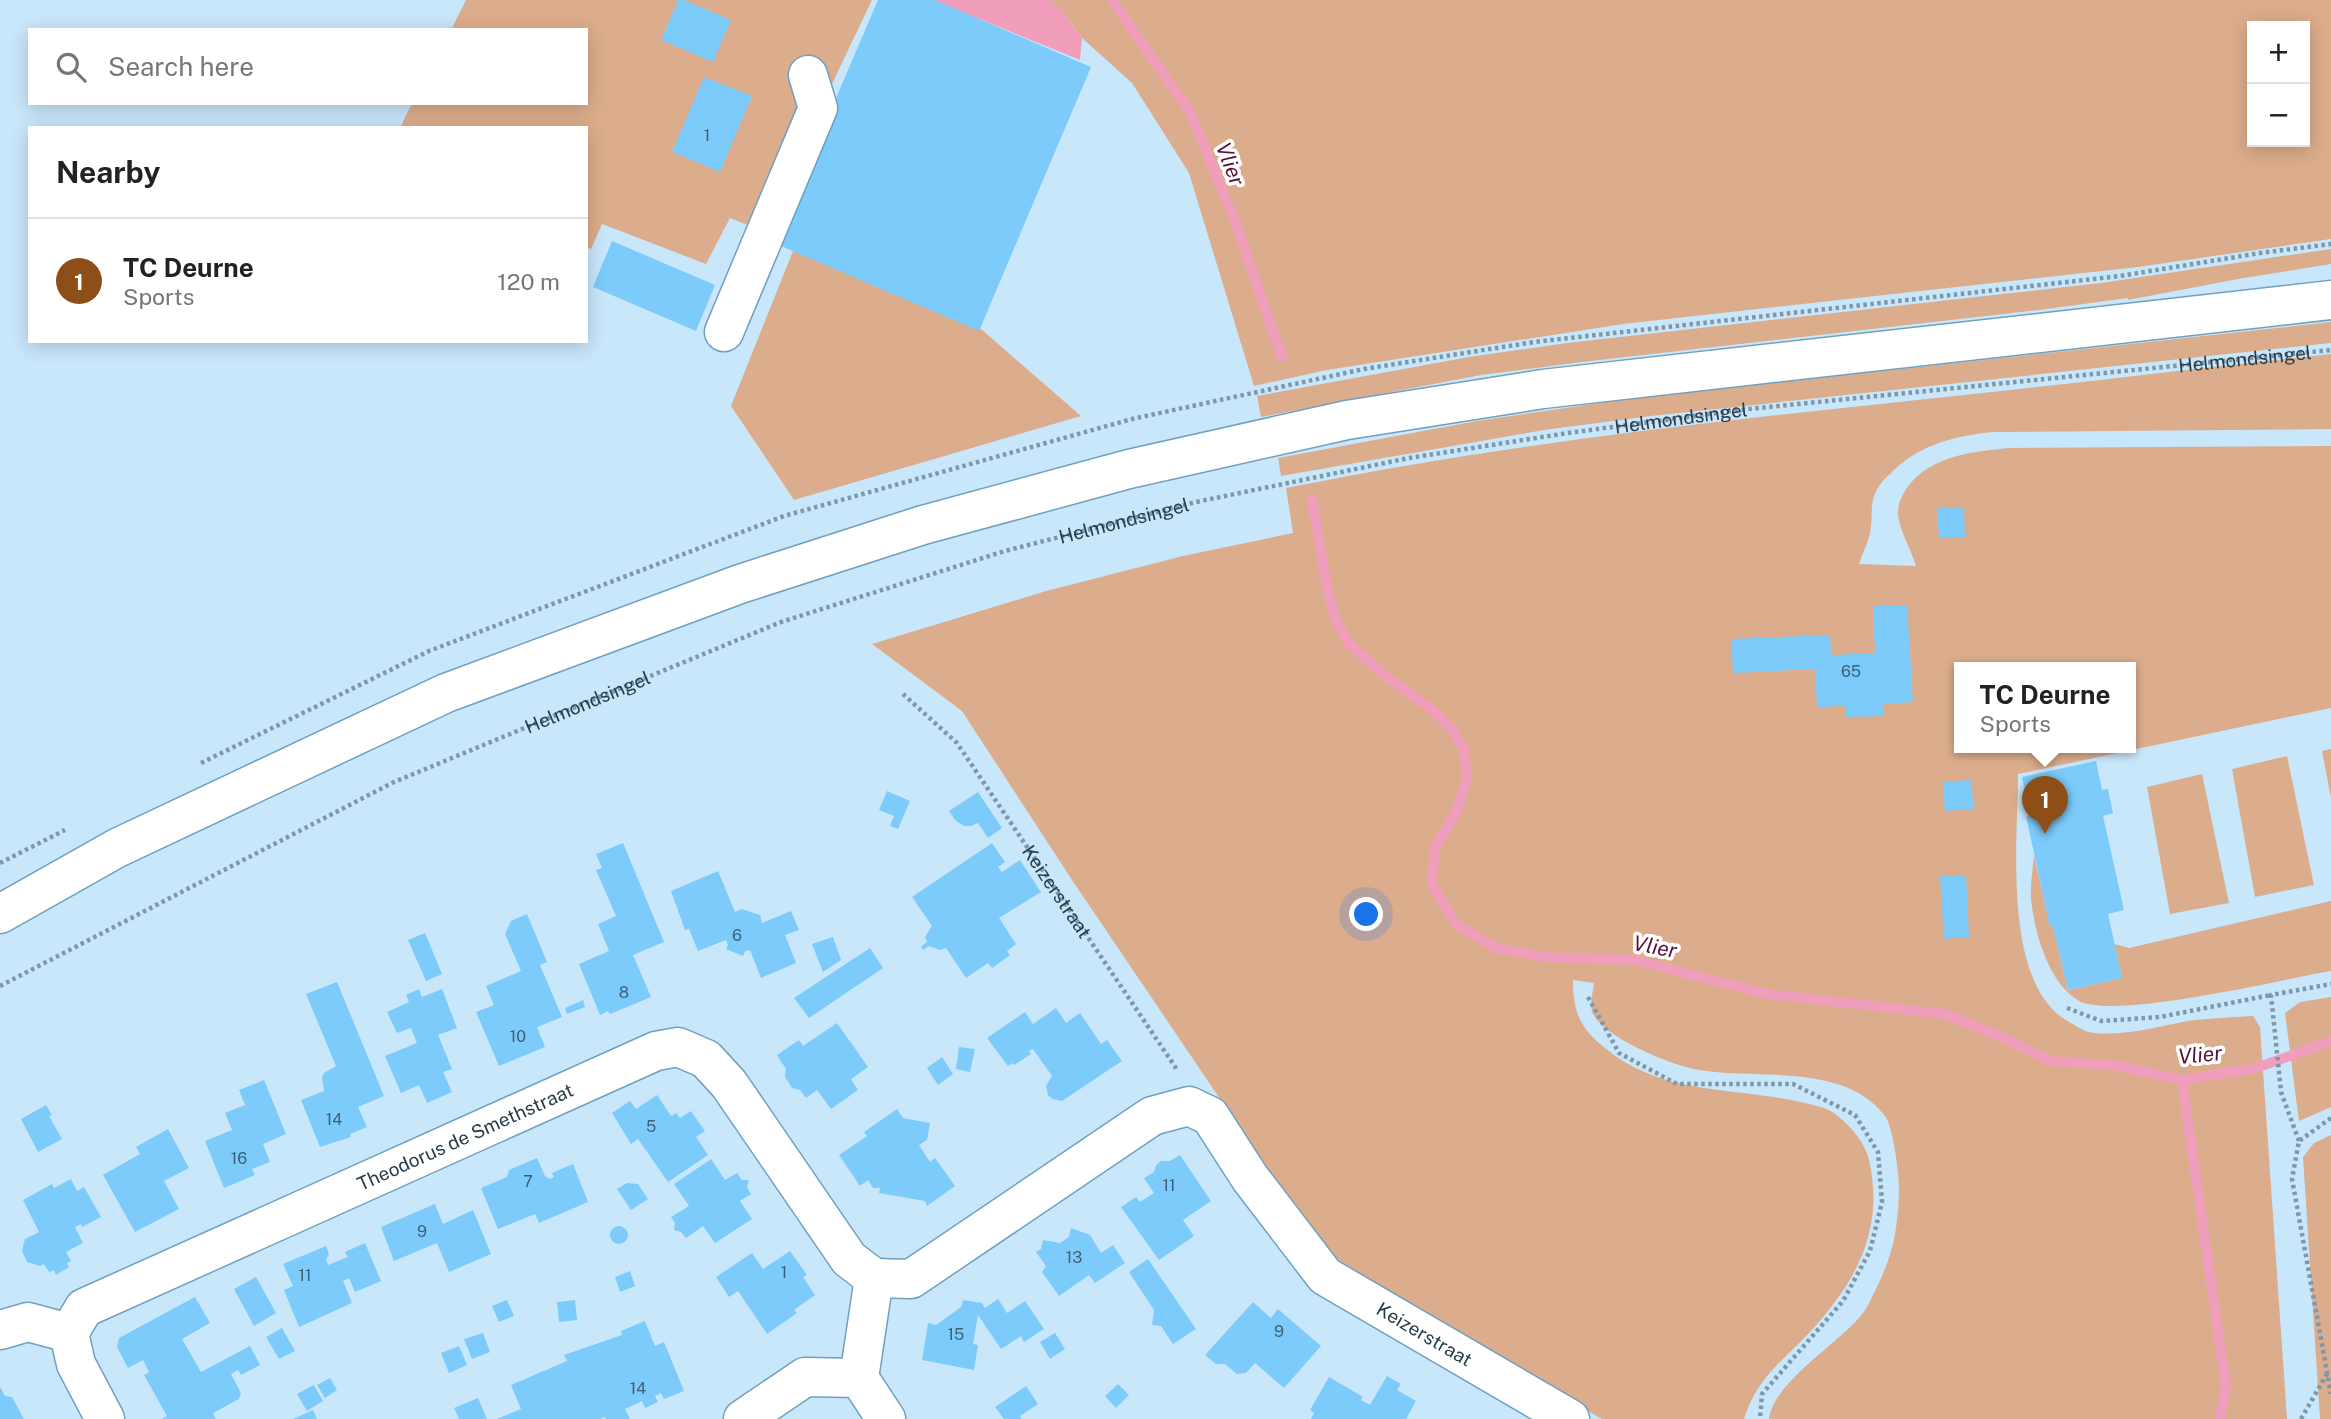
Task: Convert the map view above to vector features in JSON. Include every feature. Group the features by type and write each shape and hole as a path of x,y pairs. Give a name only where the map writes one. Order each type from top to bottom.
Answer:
{"main road":[{"path":"724,332 818,108 808,75"},
{"path":"0,914 117,848 446,693 740,584 923,525 1129,469 1347,421 1543,389 2331,300"},
{"name":"Theodorus de Smethstraat","path":"69,1333 84,1308 113,1294 656,1051 678,1047 706,1059 729,1084 849,1259 874,1278"},
{"path":"886,1419 859,1378 874,1278 911,1279 1152,1116 1189,1106"},
{"name":"Keizerstraat","path":"1189,1106 1210,1116 1250,1178 1325,1276 1570,1419"},
{"path":"0,1330 28,1322 69,1333 76,1364 105,1419"},
{"path":"743,1419 805,1377 859,1378"}],"path":[{"name":"Helmondsingel","path":"0,986 394,782 781,622 1005,551 1236,493 1409,458 1568,433 1739,410 2331,350"},
{"name":"Keizerstraat","path":"903,694 957,743 1178,1070 1189,1106"},
{"path":"2067,1009 2101,1021 2160,1017 2331,984"},
{"path":"2270,995 2281,1092 2299,1141 2292,1179 2331,1394"},
{"path":"1588,997 1619,1053 1642,1066 1677,1084 1793,1084 1855,1115 1878,1152 1882,1202 1870,1251 1843,1301 1762,1394 1760,1419"},
{"path":"2299,1141 2331,1118"},
{"path":"2301,1419 2329,1372"}],"shaded area":[{"path":"466,0 872,0 762,231 730,218 706,264 602,224 591,249 588,248 588,126 401,126 411,105 588,105 588,28 452,28"},
{"path":"933,0 1050,0 1063,12 1082,38 1080,60"},
{"path":"1050,0 2331,0 2331,239 2138,267 1623,324 1327,370 1254,386 1189,173 1132,83 1082,38 1063,12"},
{"path":"795,246 966,316 1081,416 794,500 731,406"},
{"path":"2331,249 2331,264 2128,300 1481,375 1261,417 1257,396 1469,357 1567,343 2101,283"},
{"path":"2331,322 2331,343 1651,416 1544,430 1281,476 1278,458 1477,421 1627,399"},
{"path":"2331,354 2331,429 1993,432 1950,439 1924,449 1887,476 1877,490 1872,506 1870,533 1859,564 1916,566 1899,521 1899,503 1907,488 1919,475 1954,457 2008,448 2331,446 2331,708 2136,749 2136,662 1954,662 1954,753 2118,753 2018,774 2018,910 2023,946 2033,978 2049,1005 2071,1023 2092,1033 2121,1033 2195,1020 2253,1016 2260,1027 2287,1419 1769,1419 1773,1405 1782,1391 1863,1313 1885,1268 1896,1230 1899,1188 1895,1150 1888,1121 1868,1099 1847,1087 1823,1080 1699,1070 1641,1050 1611,1032 1593,1014 1591,1003 1594,983 1573,980 1574,1001 1584,1026 1605,1048 1629,1065 1681,1084 1793,1100 1828,1110 1857,1136 1867,1152 1873,1185 1869,1232 1863,1254 1853,1274 1826,1313 1763,1381 1744,1419 1602,1419 1538,1383 1329,1254 1264,1164 1072,880 962,711 872,644 1046,591 1183,556 1293,533 1286,488 1529,446"},
{"path":"2331,749 2331,798 2322,751"},
{"path":"2287,756 2314,885 2255,897 2232,769"},
{"path":"2202,774 2229,903 2170,914 2147,787"},
{"path":"2034,855 2068,990 2122,978 2114,944 2129,948 2331,901 2331,971 2162,1002 2098,1005 2079,1001 2059,982 2039,940 2031,898"},
{"path":"2331,997 2331,1107 2299,1121 2285,1013 2300,1002"},
{"path":"2331,1135 2331,1419 2320,1419 2303,1157 2314,1143"}],"building":[{"path":"678,0 684,0 731,20 713,62 661,40"},
{"path":"878,0 935,0 1091,67 979,331 774,243"},
{"path":"704,77 752,96 720,172 672,152"},
{"path":"612,241 715,285 696,331 593,287"},
{"path":"1964,507 1965,537 1939,538 1937,508"},
{"path":"1907,605 1913,702 1884,704 1884,716 1846,717 1846,706 1817,707 1815,669 1733,673 1731,639 1830,635 1831,655 1875,653 1873,606"},
{"path":"2096,761 2102,790 2108,789 2113,813 2103,816 2124,910 2108,914 2122,978 2068,990 2053,926 2050,927 2026,816 2030,815 2022,777"},
{"path":"1971,780 1974,809 1945,811 1943,782"},
{"path":"887,791 910,801 898,829 890,826 894,816 879,810"},
{"path":"978,792 1002,828 988,838 978,823 964,826 956,821 949,811"},
{"path":"623,843 664,942 633,955 651,997 610,1014 608,1011 600,1015 579,964 609,951 598,924 616,916 596,870 602,868 596,854"},
{"path":"992,843 1005,862 998,867 1002,872 1020,860 1041,892 999,918 1016,944 1007,951 1010,955 992,968 988,963 966,978 946,948 940,950 929,946 923,950 921,947 927,942 925,937 932,926 912,897"},
{"path":"718,871 735,912 742,909 760,915 762,923 791,911 799,930 785,935 796,963 761,978 750,950 745,951 743,956 726,949 726,940 698,951 689,929 685,930 671,891"},
{"path":"1966,875 1969,937 1944,939 1940,876"},
{"path":"527,914 547,962 540,965 562,1017 537,1027 545,1047 499,1066 476,1012 494,1005 486,986 521,971 505,934 511,921"},
{"path":"425,933 442,974 426,981 408,940"},
{"path":"833,937 841,960 823,972 812,944"},
{"path":"870,948 883,968 809,1018 794,998"},
{"path":"337,982 384,1096 358,1107 367,1127 350,1134 351,1137 320,1147 301,1100 324,1091 324,1073 336,1066 306,994"},
{"path":"419,989 422,997 442,989 457,1028 438,1035 452,1069 443,1072 452,1092 427,1103 419,1085 401,1093 385,1056 417,1043 411,1028 397,1033 387,1012 409,1002 406,995"},
{"path":"583,1000 585,1007 567,1014 565,1008"},
{"path":"1056,1008 1066,1023 1080,1013 1101,1044 1107,1040 1122,1061 1062,1101 1052,1099 1048,1095 1046,1086 1052,1076 1033,1049 1029,1051 1031,1054 1008,1066 987,1038 1025,1012 1033,1024"},
{"path":"837,1023 868,1067 851,1079 858,1090 831,1109 817,1090 806,1098 800,1090 792,1088 785,1077 786,1069 777,1055 799,1040 803,1046"},
{"path":"959,1047 975,1049 970,1072 956,1069"},
{"path":"942,1057 953,1074 938,1085 927,1068"},
{"path":"264,1080 286,1134 263,1144 270,1162 252,1169 255,1175 224,1188 205,1141 232,1130 225,1113 245,1105 239,1090"},
{"path":"657,1095 671,1116 676,1113 680,1118 691,1111 705,1131 696,1137 708,1155 668,1182 638,1139 631,1144 612,1113 630,1101 636,1109"},
{"path":"46,1105 62,1139 38,1152 21,1119"},
{"path":"897,1109 903,1118 930,1123 927,1140 919,1145 930,1162 935,1158 955,1186 927,1206 925,1201 879,1193 880,1188 873,1188 868,1180 860,1186 839,1155 867,1136 864,1132"},
{"path":"168,1129 189,1168 164,1181 179,1209 135,1232 103,1175 140,1154 136,1147"},
{"path":"1180,1155 1211,1201 1183,1220 1194,1236 1159,1260 1121,1207 1136,1197 1140,1202 1154,1193 1144,1178 1154,1172 1161,1161 1170,1161"},
{"path":"537,1158 545,1176 550,1179 554,1177 552,1173 573,1164 588,1202 539,1223 535,1214 498,1229 481,1188 507,1177 509,1170"},
{"path":"711,1159 725,1180 737,1173 742,1180 749,1180 747,1187 751,1194 740,1201 752,1219 715,1243 703,1226 686,1238 681,1232 674,1230 675,1223 671,1217 689,1206 674,1184"},
{"path":"71,1179 77,1191 84,1187 101,1217 82,1227 81,1224 75,1227 83,1243 66,1252 71,1261 67,1263 69,1267 56,1275 54,1270 49,1272 44,1264 40,1266 27,1262 22,1251 25,1239 39,1232 23,1200 52,1184 54,1188"},
{"path":"627,1183 638,1184 648,1199 631,1210 617,1189"},
{"path":"435,1204 443,1224 473,1210 491,1254 449,1272 437,1243 394,1261 381,1227"},
{"path":"619,1226 625,1229 628,1235 625,1241 619,1244 613,1241 610,1235 613,1229"},
{"path":"1071,1228 1090,1235 1101,1253 1113,1245 1125,1263 1095,1283 1089,1275 1059,1296 1042,1272 1046,1266 1036,1252 1041,1249 1043,1240 1060,1243 1069,1237"},
{"path":"365,1243 381,1281 355,1292 349,1278 343,1281 352,1303 299,1327 284,1290 293,1286 283,1264 326,1246 329,1254 326,1260 328,1265 348,1257 345,1252"},
{"path":"790,1251 807,1275 803,1277 815,1295 794,1310 797,1313 767,1334 738,1291 729,1297 716,1277 752,1253 763,1269"},
{"path":"1148,1259 1196,1329 1173,1344 1161,1326 1152,1325 1154,1310 1129,1272"},
{"path":"630,1271 635,1286 620,1292 615,1277"},
{"path":"256,1277 276,1313 254,1326 234,1289"},
{"path":"195,1297 210,1323 182,1339 201,1372 250,1346 260,1365 241,1375 238,1370 231,1374 241,1393 239,1399 213,1413 216,1419 162,1419 167,1416 144,1375 149,1372 143,1360 128,1368 117,1347 119,1338"},
{"path":"998,1299 1007,1313 1025,1301 1044,1329 1024,1342 1021,1336 1001,1349 978,1315 973,1344 978,1345 974,1370 922,1360 928,1323 936,1325 961,1307 963,1300 982,1303 985,1308"},
{"path":"507,1300 514,1316 499,1322 492,1306"},
{"path":"575,1300 577,1320 559,1322 557,1302"},
{"path":"1253,1302 1271,1318 1278,1309 1321,1346 1284,1388 1255,1363 1246,1373 1237,1374 1225,1364 1216,1364 1205,1355"},
{"path":"645,1321 655,1346 664,1342 684,1391 664,1399 661,1393 655,1396 658,1402 645,1408 642,1401 625,1409 630,1419 497,1419 521,1409 511,1385 567,1361 564,1355 622,1335 621,1331"},
{"path":"282,1328 295,1351 279,1359 266,1337"},
{"path":"483,1333 490,1352 472,1359 464,1339"},
{"path":"1055,1333 1065,1349 1050,1359 1040,1342"},
{"path":"459,1346 467,1365 449,1373 441,1353"},
{"path":"1387,1376 1401,1384 1397,1390 1416,1401 1406,1419 1311,1419 1314,1413 1310,1410 1329,1377 1363,1397 1361,1400 1370,1405"},
{"path":"330,1378 337,1390 325,1398 317,1385"},
{"path":"1118,1384 1129,1395 1116,1408 1105,1396"},
{"path":"314,1385 323,1401 307,1411 297,1394"},
{"path":"1026,1386 1038,1404 1020,1416 1022,1419 1004,1419 995,1407"},
{"path":"0,1387 5,1396 12,1397 24,1419 0,1419"},
{"path":"478,1398 487,1419 459,1419 454,1408"},
{"path":"313,1410 317,1419 293,1419"}],"waterway":[{"name":"Vlier","path":"1112,0 1190,112 1236,224 1282,357"},
{"name":"Vlier","path":"1312,499 1327,587 1335,618 1348,643 1384,675 1431,709 1451,728 1464,749 1467,777 1456,813 1435,847 1432,885 1456,924 1496,948 1545,957 1634,960 1767,994 1945,1014 2002,1037 2050,1061 2113,1065 2182,1080 2256,1068 2331,1041"},
{"path":"2182,1080 2226,1386 2220,1419"}],"place":[{"name":"TC Deurne","path":"2045,834"}]}
